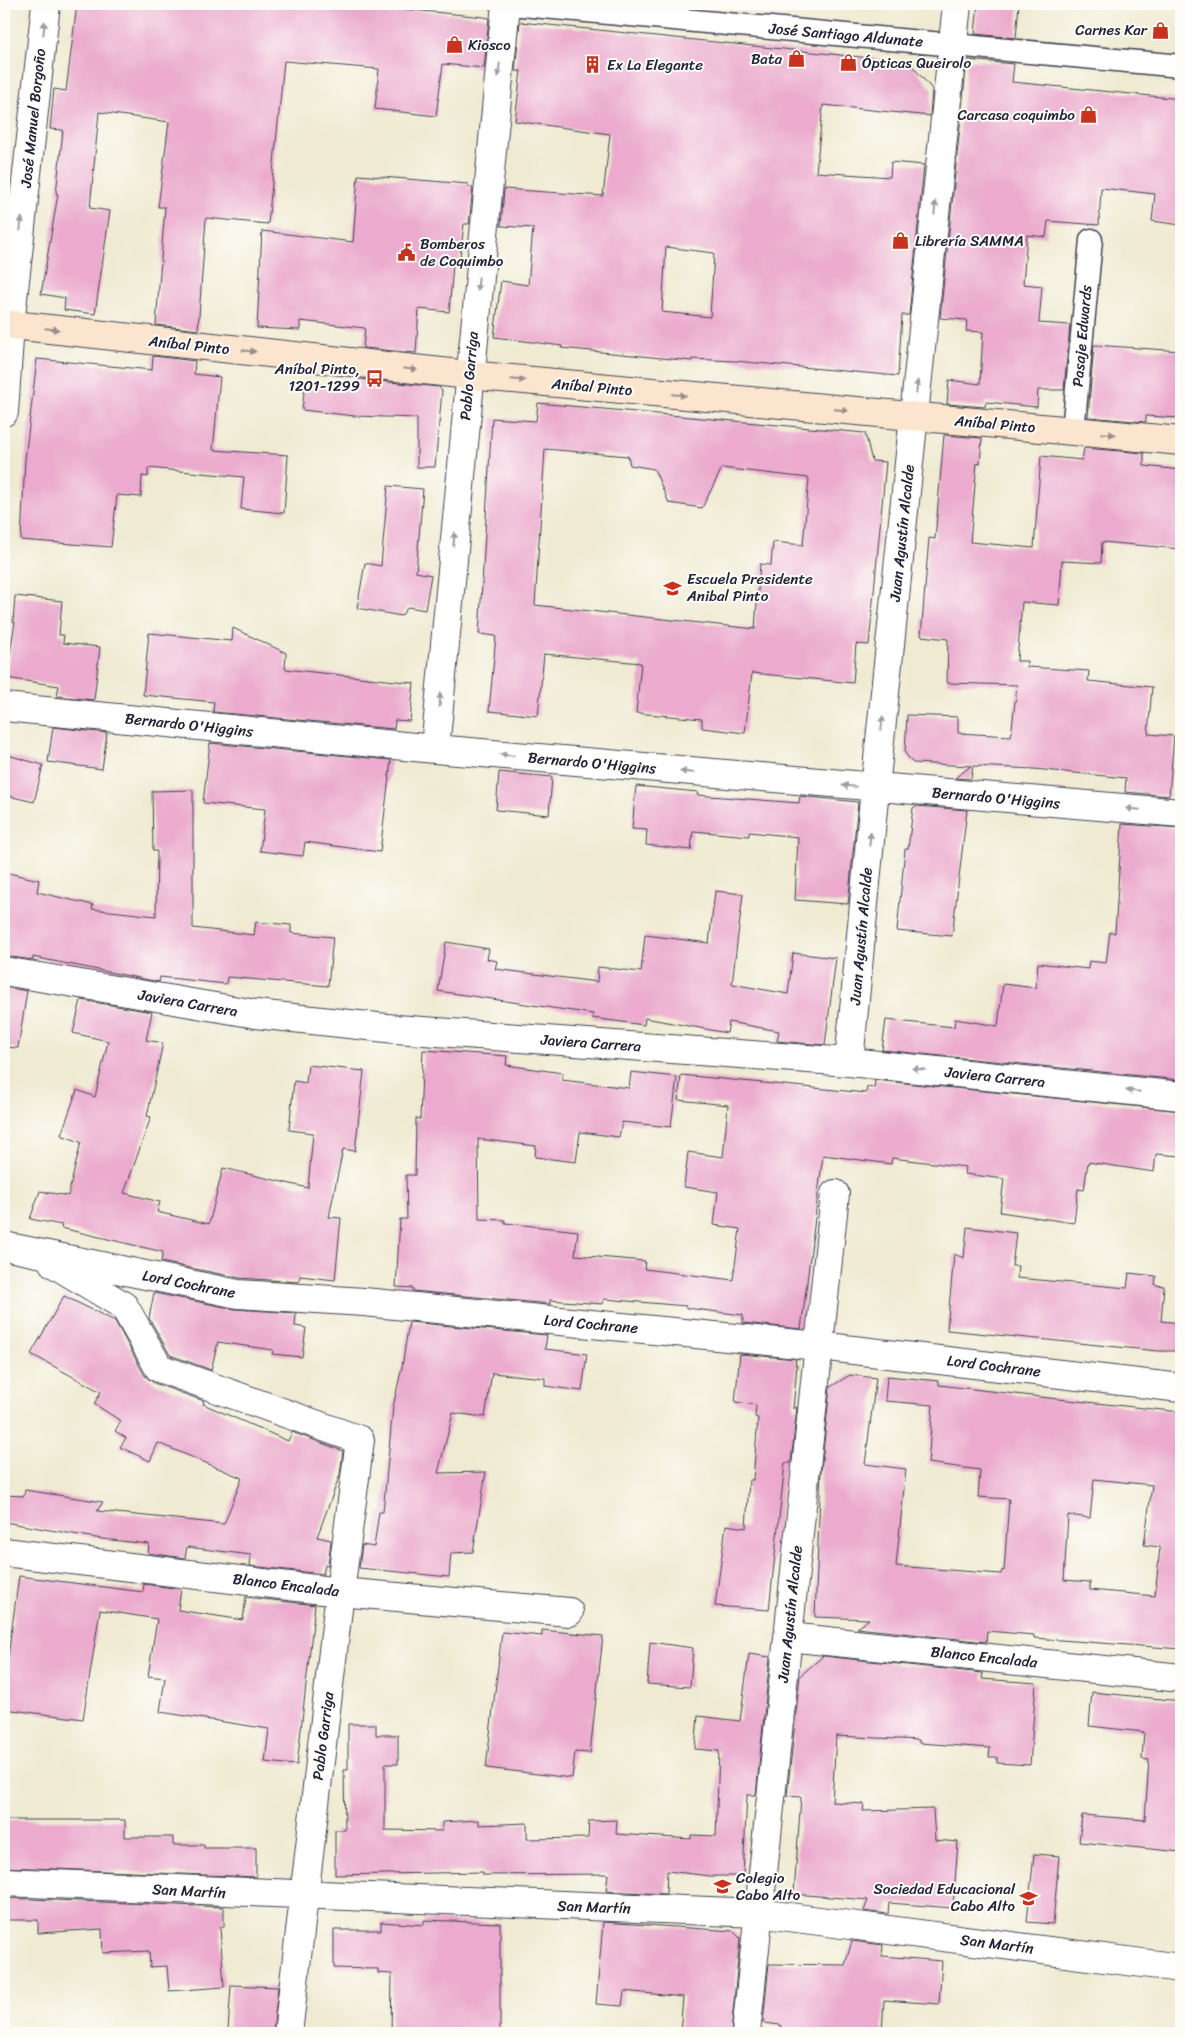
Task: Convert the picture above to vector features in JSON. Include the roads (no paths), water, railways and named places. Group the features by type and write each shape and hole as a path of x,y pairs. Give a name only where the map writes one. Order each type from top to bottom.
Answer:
{"main road":[{"name":"Aníbal Pinto","path":"7,324 469,375 1181,441"}],"street":[{"name":"José Manuel Borgoño","path":"4,412 7,324 46,4"},
{"name":"Pablo Garriga","path":"435,749 469,375 506,4"},
{"name":"José Santiago Aldunate","path":"511,4 1181,66"},
{"name":"Juan Agustín Alcalde","path":"849,1062 875,788 956,4"},
{"name":"Pasaje Edwards","path":"1073,431 1091,240"},
{"name":"Bernardo O'Higgins","path":"4,707 435,749 1181,813"},
{"name":"Javiera Carrera","path":"4,971 266,1015 396,1029 849,1062 1181,1096"},
{"name":"Juan Agustín Alcalde","path":"746,2033 835,1194"},
{"name":"Lord Cochrane","path":"4,1246 238,1294 374,1303 819,1346 1181,1388"},
{"name":"Pablo Garriga","path":"36,1252 124,1306 159,1368 360,1440 340,1592 288,2033"},
{"name":"Blanco Encalada","path":"4,1552 340,1592 569,1612"},
{"name":"Blanco Encalada","path":"788,1637 1181,1678"},
{"name":"San Martín","path":"4,1882 305,1896 758,1913 1181,1968"}],"place":[{"name":"Carnes Kar","path":"1161,30"},
{"name":"Kiosco","path":"454,45"},
{"name":"Bata","path":"796,59"},
{"name":"Ópticas Queirolo","path":"848,63"},
{"name":"Ex La Elegante","path":"593,65"},
{"name":"Carcasa coquimbo","path":"1089,115"},
{"name":"Librería SAMMA","path":"901,241"},
{"name":"Bomberos de Coquimbo","path":"406,253"},
{"name":"Aníbal Pinto, 1201-1299","path":"374,378"},
{"name":"Escuela Presidente Anibal Pinto","path":"673,588"},
{"name":"Colegio Cabo Alto","path":"722,1887"},
{"name":"Sociedad Educacional Cabo Alto","path":"1029,1898"}]}
